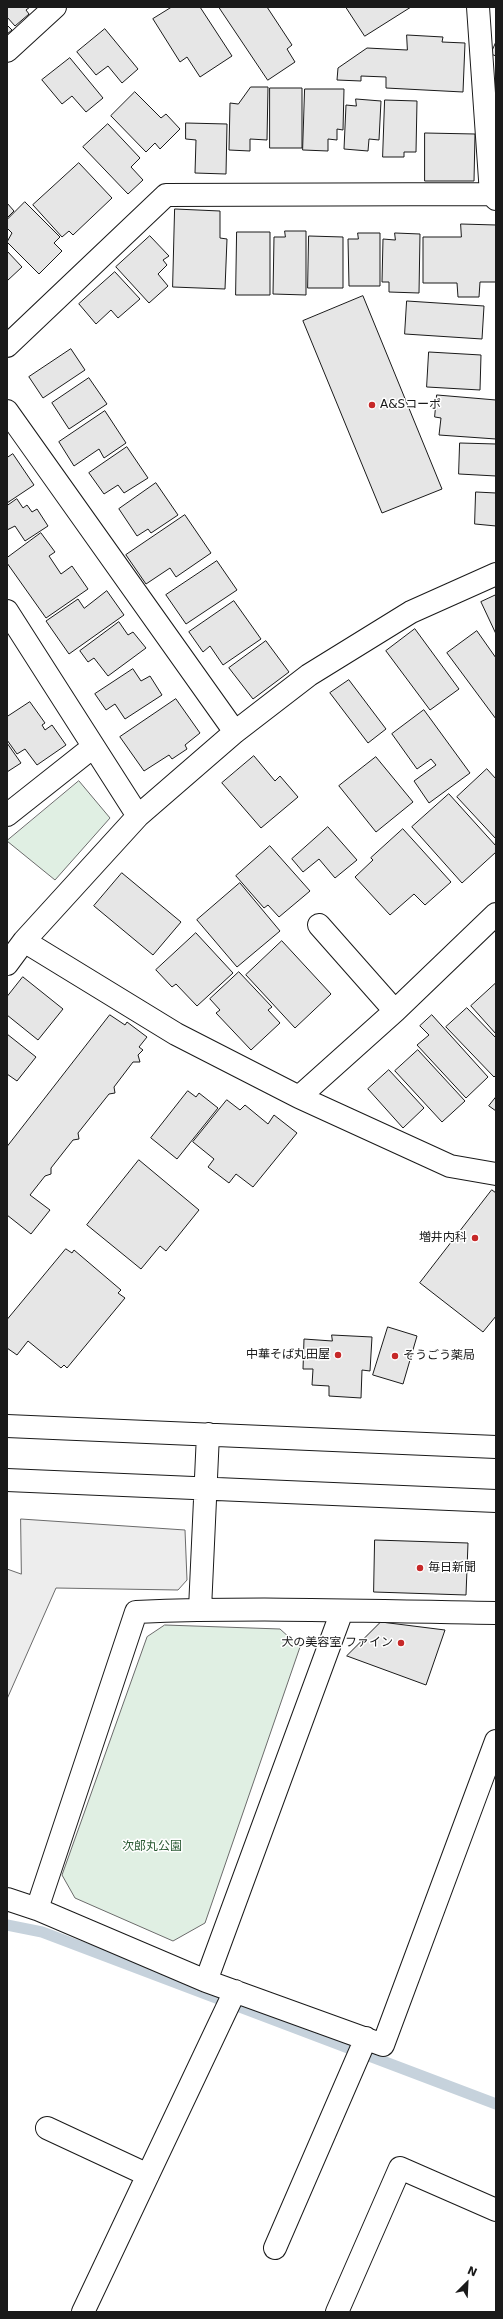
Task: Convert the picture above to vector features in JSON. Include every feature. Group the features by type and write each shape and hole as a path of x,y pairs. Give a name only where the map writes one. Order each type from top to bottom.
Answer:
{"street":[{"path":"7,51 55,7"},
{"path":"7,346 166,195 494,197 478,7"},
{"path":"7,411 235,732"},
{"path":"7,964 24,941 138,816 235,732 308,675 411,612 496,574"},
{"path":"7,611 138,816"},
{"path":"7,815 93,747"},
{"path":"298,1097 395,1010 496,914"},
{"path":"319,925 395,1010"},
{"path":"24,941 176,1034 298,1097 450,1166 496,1174"},
{"path":"7,1426 496,1447"},
{"path":"200,1609 208,1434"},
{"path":"7,1480 496,1501"},
{"path":"37,1909 136,1612 200,1609 496,1613"},
{"path":"206,1981 342,1611"},
{"path":"7,1899 37,1909 206,1981 231,2000 361,2049 383,2045 496,1741"},
{"path":"83,2312 231,2000"},
{"path":"275,2248 361,2049"},
{"path":"48,2128 148,2174"},
{"path":"337,2312 400,2168 496,2210"}],"green space":[{"path":"79,781 110,818 55,880 7,841"},
{"name":"次郎丸公園","path":"165,1625 280,1629 300,1647 205,1923 173,1941 75,1898 62,1875 147,1637"}],"shaded area":[{"path":"21,1519 185,1530 187,1580 178,1590 56,1588 7,1699 7,1569 21,1574"}],"building":[{"path":"7,7 30,7 26,10 29,14 15,26 7,17"},
{"path":"172,7 200,7 232,56 200,77 187,57 180,62 153,19"},
{"path":"219,7 267,7 292,45 287,49 295,62 268,80"},
{"path":"346,7 411,7 365,36"},
{"path":"7,25 12,30 7,34"},
{"path":"105,29 138,69 122,83 108,66 96,75 77,52"},
{"path":"407,35 443,37 442,42 465,43 463,92 386,88 386,77 361,76 361,81 337,80 338,68 367,48 407,50"},
{"path":"496,42 496,56 491,54"},
{"path":"70,58 103,98 86,112 72,96 62,104 42,80"},
{"path":"251,87 268,87 267,140 250,139 250,151 229,150 230,103 238,104"},
{"path":"270,88 302,88 302,148 270,148"},
{"path":"305,89 344,89 343,130 337,129 337,140 328,139 328,151 303,150"},
{"path":"135,92 161,118 166,114 180,129 160,149 155,143 146,152 111,116"},
{"path":"356,99 381,101 379,140 369,139 368,151 344,149 346,105 356,106"},
{"path":"385,100 417,101 416,152 404,152 404,157 383,157"},
{"path":"186,123 227,124 226,174 195,173 196,140 186,139"},
{"path":"108,124 140,158 131,167 143,180 128,194 83,147"},
{"path":"425,133 475,134 474,181 425,181"},
{"path":"79,163 112,198 73,235 69,231 62,237 33,205"},
{"path":"25,202 60,237 54,243 62,251 39,274 7,242 12,233 7,228 7,220"},
{"path":"7,203 14,211 7,218"},
{"path":"175,209 220,211 220,238 227,239 225,289 173,287"},
{"path":"461,224 496,225 496,282 480,282 479,297 458,297 457,283 423,283 423,237 461,237"},
{"path":"285,231 306,231 306,295 273,294 274,237 285,237"},
{"path":"237,232 270,232 270,295 236,295"},
{"path":"358,233 380,233 380,286 349,286 348,239 358,239"},
{"path":"395,233 420,234 419,293 389,292 389,282 382,282 383,239 395,240"},
{"path":"150,236 169,256 163,260 167,265 158,274 168,286 149,303 116,267"},
{"path":"309,236 343,237 343,288 308,288"},
{"path":"7,251 22,267 7,281"},
{"path":"115,272 140,299 118,318 111,310 96,324 79,304"},
{"name":"A&Sコーポ","path":"363,296 442,489 382,513 303,321"},
{"path":"407,301 484,306 482,339 405,334"},
{"path":"71,349 85,370 43,398 29,377"},
{"path":"429,352 481,355 480,390 427,387"},
{"path":"89,378 107,404 69,429 52,403"},
{"path":"437,395 496,400 496,439 439,435 441,418 435,417"},
{"path":"105,411 126,443 104,458 99,449 74,466 59,442"},
{"path":"460,443 496,444 496,476 459,474"},
{"path":"127,447 148,478 124,493 118,485 104,494 89,473"},
{"path":"13,454 34,485 7,503 7,458"},
{"path":"156,483 178,515 151,533 148,529 137,536 119,509"},
{"path":"476,492 496,493 496,526 475,524"},
{"path":"17,499 23,508 27,505 32,512 37,509 48,526 25,541 15,526 7,530 7,506"},
{"path":"185,515 211,553 176,577 170,568 146,584 126,555"},
{"path":"41,533 55,552 49,556 61,574 72,566 88,589 46,618 7,563 7,558"},
{"path":"217,561 237,590 186,624 166,595"},
{"path":"107,591 124,615 69,654 46,621 78,599 84,608"},
{"path":"496,595 496,634 481,602"},
{"path":"234,601 261,639 223,665 210,646 203,652 189,632"},
{"path":"119,622 128,635 133,632 146,648 108,676 94,658 88,662 80,651"},
{"path":"415,629 459,689 430,710 386,651"},
{"path":"477,631 496,658 496,719 447,653"},
{"path":"266,641 289,672 253,699 229,668"},
{"path":"133,669 141,681 150,676 162,695 125,719 115,704 106,710 95,694"},
{"path":"349,680 386,729 368,743 330,693"},
{"path":"176,699 200,733 185,745 187,749 172,759 169,755 144,771 120,737"},
{"path":"30,702 45,723 42,725 45,730 52,725 66,745 37,765 25,749 17,754 7,740 7,717"},
{"path":"424,710 470,773 429,803 414,781 436,765 431,759 417,769 392,734"},
{"path":"7,743 21,763 7,772"},
{"path":"254,756 275,781 280,776 298,797 261,828 222,783"},
{"path":"376,757 413,802 376,832 339,786"},
{"path":"487,769 496,779 496,839 457,797"},
{"path":"449,794 496,846 496,852 462,883 412,827"},
{"path":"328,827 357,860 335,878 319,859 303,872 292,859"},
{"path":"403,829 451,882 425,905 414,894 390,915 355,877 373,860 371,858"},
{"path":"270,846 310,891 279,917 268,905 264,908 236,876"},
{"path":"122,873 181,922 153,955 94,906"},
{"path":"240,883 280,931 237,967 197,920"},
{"path":"196,933 233,973 197,1006 176,984 172,987 156,970"},
{"path":"282,941 331,994 295,1028 246,975"},
{"path":"239,972 272,1007 268,1010 280,1023 251,1050 216,1013 220,1010 210,999"},
{"path":"23,977 63,1009 38,1040 7,1015 7,997"},
{"path":"496,983 496,1034 471,1006"},
{"path":"467,1008 496,1038 496,1075 494,1077 446,1027"},
{"path":"110,1015 125,1025 127,1022 147,1037 139,1047 143,1050 138,1055 140,1062 133,1062 114,1087 115,1093 109,1094 78,1133 79,1139 73,1140 51,1168 51,1174 45,1176 30,1195 50,1210 31,1234 7,1215 7,1147"},
{"path":"432,1015 488,1077 466,1098 417,1045 429,1035 420,1026"},
{"path":"7,1034 36,1057 17,1081 7,1074"},
{"path":"418,1050 465,1101 442,1122 395,1071"},
{"path":"389,1070 424,1108 403,1128 368,1089"},
{"path":"188,1091 196,1097 199,1093 218,1108 177,1159 151,1138"},
{"path":"496,1097 496,1111 489,1106"},
{"path":"227,1100 240,1110 245,1105 268,1124 274,1115 297,1133 253,1187 236,1174 229,1183 208,1167 214,1159 193,1142"},
{"path":"139,1160 199,1210 166,1251 160,1246 141,1269 87,1225"},
{"name":"増井内科","path":"492,1190 496,1193 496,1316 483,1332 420,1283"},
{"path":"66,1249 72,1253 74,1250 121,1290 118,1293 125,1298 67,1368 64,1365 61,1368 28,1341 17,1355 7,1348 7,1320"},
{"name":"そうごう薬局","path":"388,1327 417,1336 403,1384 373,1375"},
{"name":"中華そば丸田屋","path":"332,1335 372,1337 370,1371 362,1370 361,1398 329,1396 329,1386 312,1385 313,1369 303,1369 304,1339 332,1341"},
{"path":"375,1540 468,1543 466,1595 374,1592"},
{"name":"犬の美容室 ファイン","path":"381,1622 445,1630 426,1685 347,1656"}],"waterway":[{"path":"7,1925 42,1932 496,2104"}],"place":[{"name":"A&Sコーポ","path":"372,405"},
{"name":"増井内科","path":"475,1238"},
{"name":"中華そば丸田屋","path":"338,1355"},
{"name":"そうごう薬局","path":"395,1356"},
{"name":"毎日新聞","path":"420,1568"},
{"name":"犬の美容室 ファイン","path":"401,1643"}]}
